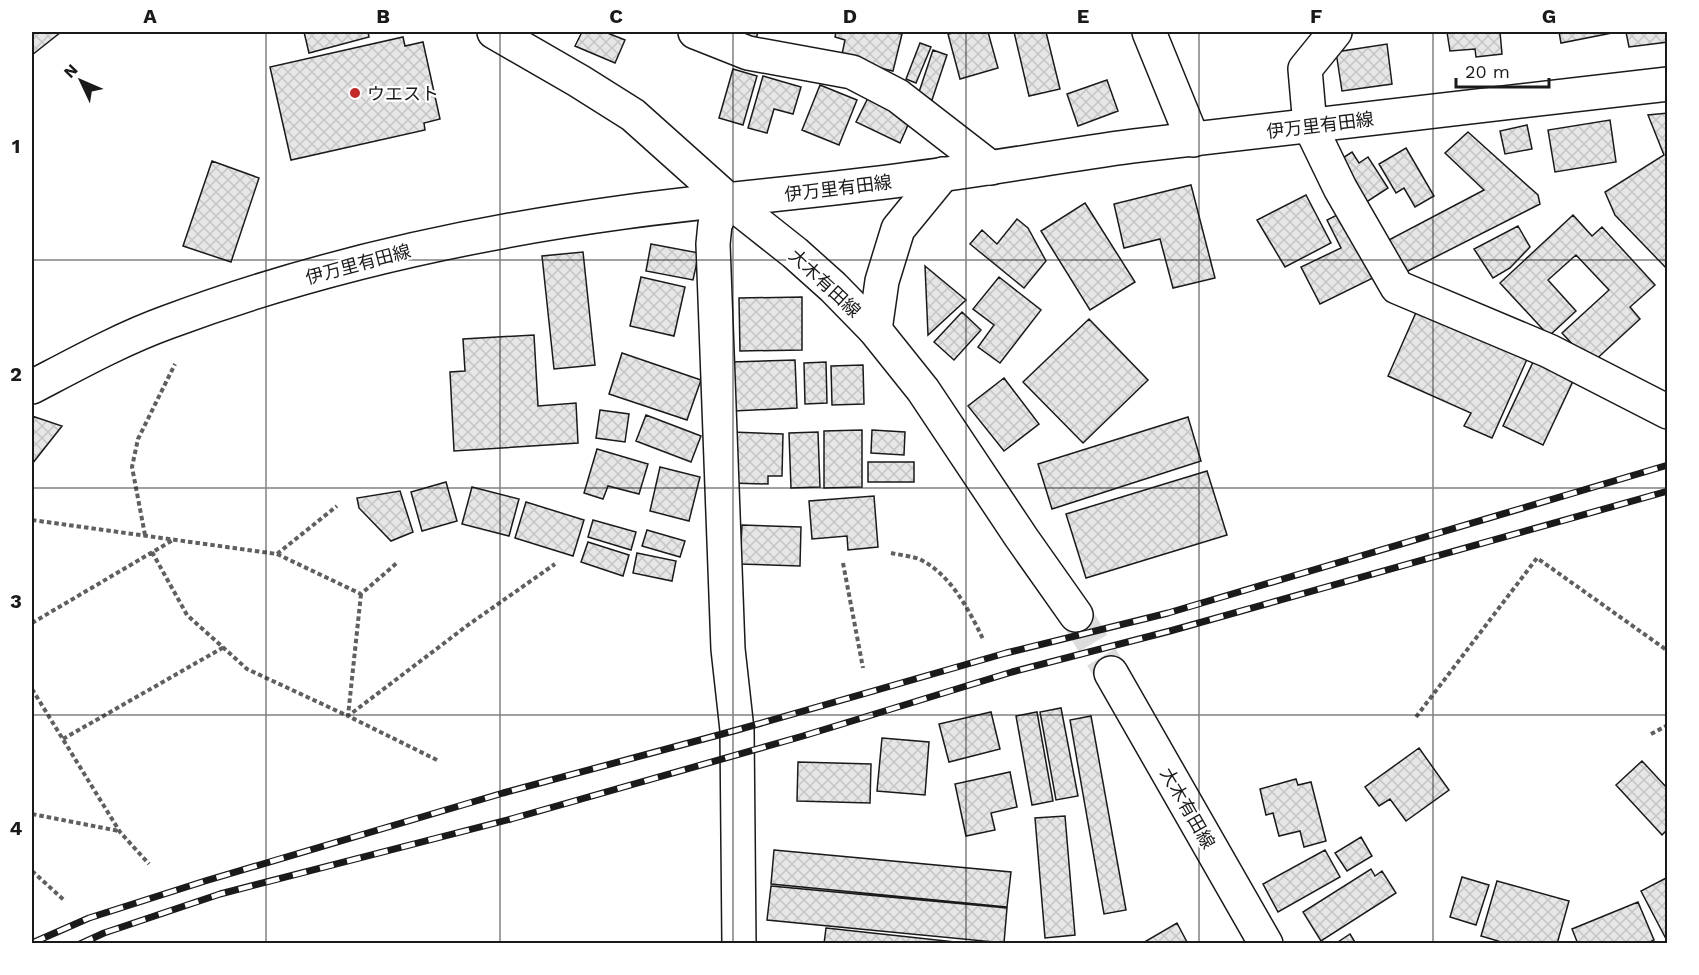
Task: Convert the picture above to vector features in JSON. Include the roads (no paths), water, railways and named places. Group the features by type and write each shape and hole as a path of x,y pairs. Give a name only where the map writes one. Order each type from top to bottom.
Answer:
{"main road":[{"name":"大木有田線","path":"494,32 633,115 728,200 795,253 833,287 875,330 923,390 1076,615"},
{"path":"695,32 748,52 852,72 898,96 991,168"},
{"path":"1149,32 1193,140"},
{"path":"1335,32 1305,69 1310,126 1340,188 1397,287 1549,351 1668,412"},
{"name":"伊万里有田線","path":"32,387 165,323 308,276 415,249 512,230 624,212 991,168 1130,147 1668,84"},
{"path":"875,330 882,281 898,229 944,174"},
{"path":"728,200 715,224 713,244 728,649 737,730 739,944"},
{"name":"大木有田線","path":"1111,673 1266,944"}],"tunnel":[{"path":"1076,615 1111,673"}],"railway":[{"path":"32,943 89,918 205,881 503,793 737,730 1006,653 1168,613 1668,465"},
{"path":"80,944 104,933 220,894 511,819 803,736 1012,672 1170,631 1668,491"}],"place":[{"name":"ウエスト","path":"355,93"}]}
